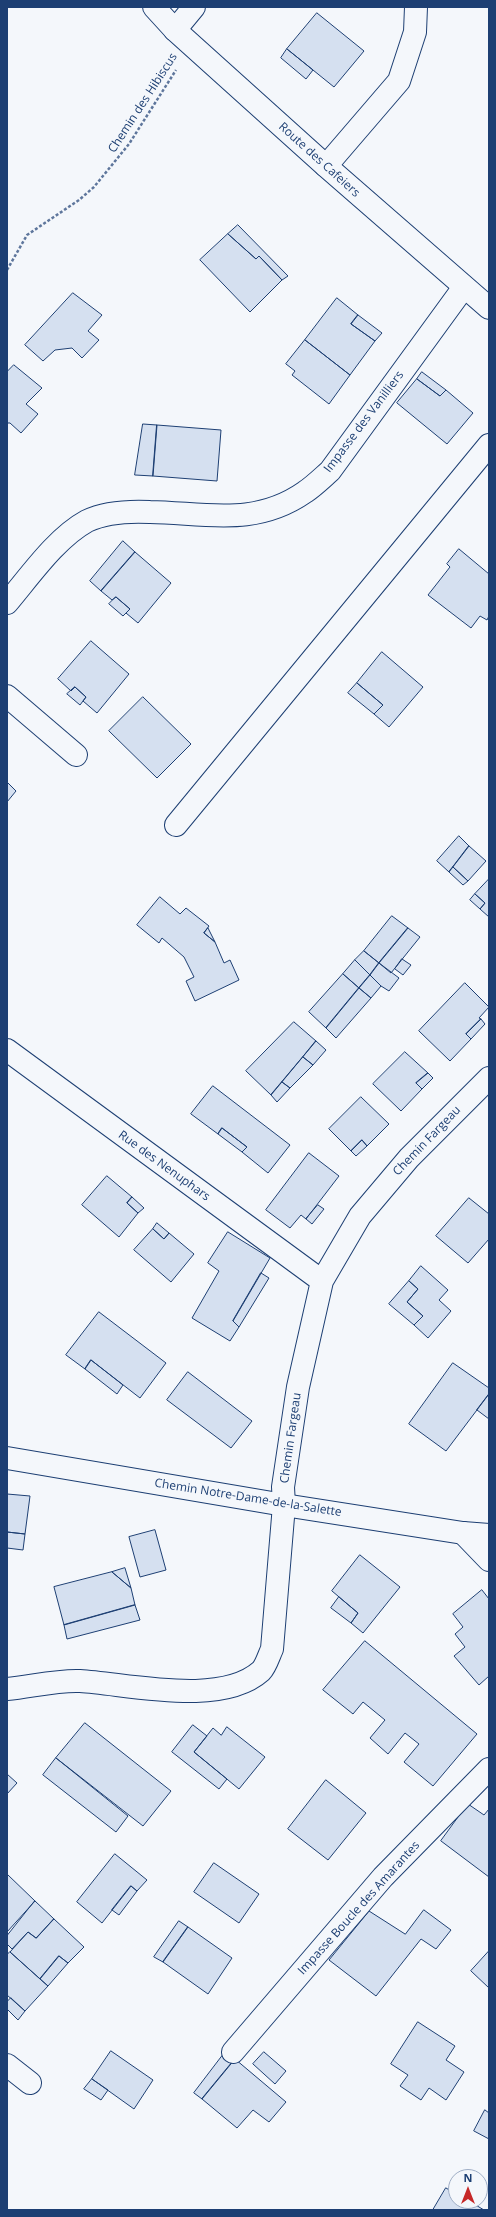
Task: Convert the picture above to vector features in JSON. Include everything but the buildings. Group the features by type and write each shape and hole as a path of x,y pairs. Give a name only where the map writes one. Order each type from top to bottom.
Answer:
{"street":[{"name":"Route des Cafeiers","path":"154,7 175,30 326,166 489,308"},
{"path":"175,30 194,7"},
{"path":"326,166 399,81 415,32 416,7"},
{"name":"Impasse des Vanilliers","path":"7,603 68,533 88,520 111,514 134,511 228,517 256,514 283,505 305,492 330,471 464,287"},
{"path":"176,825 489,445"},
{"path":"7,696 76,755"},
{"name":"Rue des Nenuphars","path":"7,1050 322,1281"},
{"name":"Chemin Fargeau","path":"7,1689 78,1681 187,1692 221,1689 245,1681 262,1670 272,1649 284,1505 283,1487 298,1387 322,1281 360,1216 410,1158 489,1078"},
{"name":"Chemin Notre-Dame-de-la-Salette","path":"7,1458 284,1505 463,1533 489,1535"},
{"path":"463,1533 489,1560"},
{"name":"Impasse Boucle des Amarantes","path":"233,2052 384,1877 489,1769"},
{"path":"7,2065 30,2082"}],"path":[{"name":"Chemin des Hibiscus","path":"7,270 27,235 79,200 94,187 129,144 192,44"}]}
